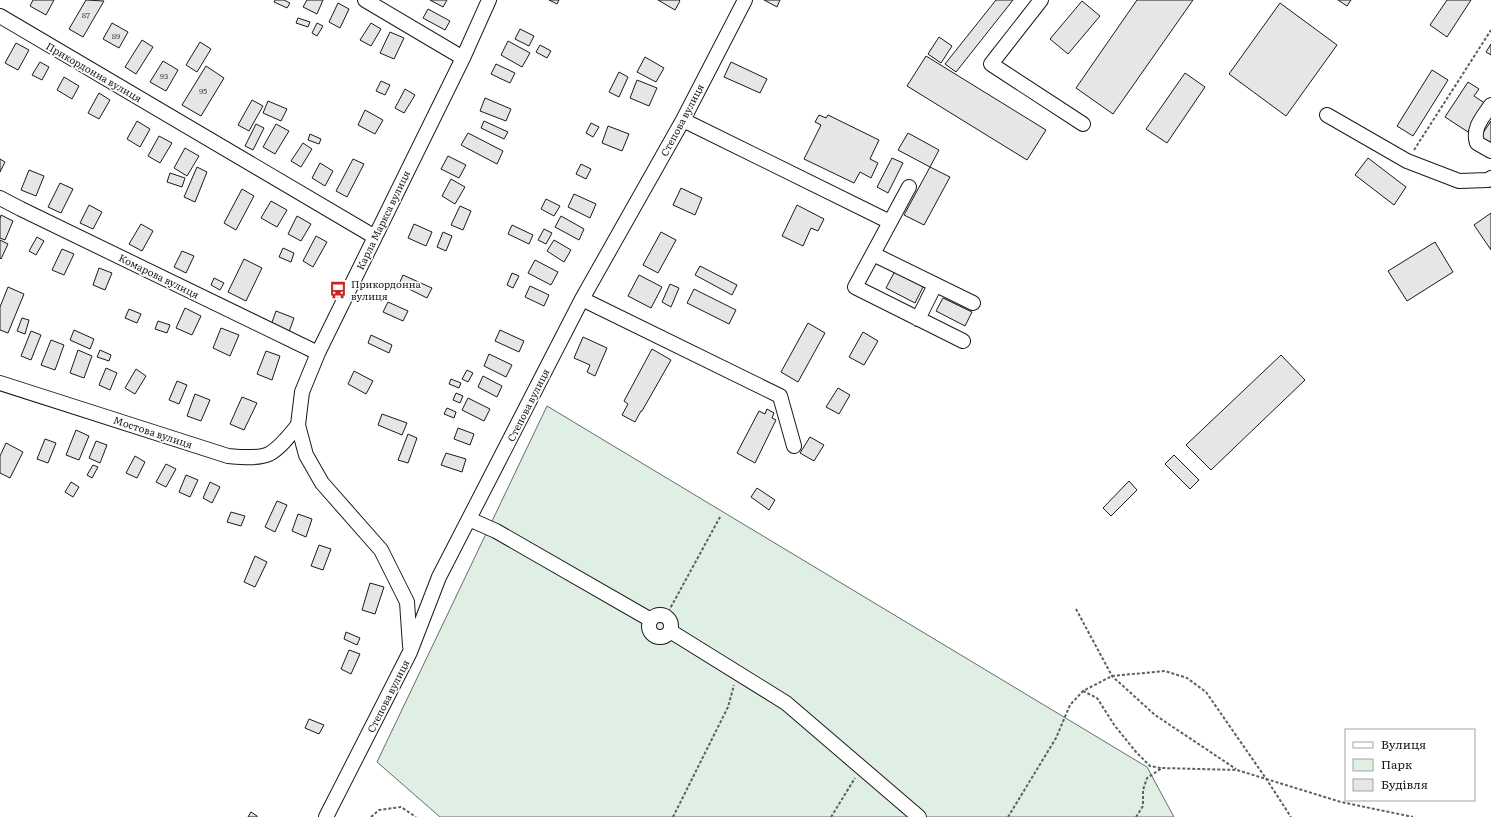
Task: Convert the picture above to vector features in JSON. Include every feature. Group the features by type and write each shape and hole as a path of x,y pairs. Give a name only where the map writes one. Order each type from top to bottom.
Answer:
{"street":[{"path":"365,0 463,58"},
{"name":"Карла Маркса вулиця","path":"410,652 407,602 381,550 322,483 306,455 298,426 302,392 318,353 463,58 489,0"},
{"name":"Степова вулиця","path":"326,817 410,652 439,577 582,299 683,120 745,0"},
{"path":"1041,0 991,64 1083,124"},
{"name":"Прикордонна вулиця","path":"0,16 375,237"},
{"path":"1491,106 1477,126 1475,136 1477,143 1491,151"},
{"path":"1327,114 1407,161 1459,181 1488,180 1491,178"},
{"path":"683,120 890,222"},
{"path":"909,187 855,287 963,341"},
{"name":"Комарова вулиця","path":"0,198 318,353"},
{"path":"872,254 973,303"},
{"path":"918,319 935,285"},
{"path":"582,299 780,396 794,446"},
{"name":"Мостова вулиця","path":"0,383 228,456 248,458 268,454 284,442 298,426"},
{"path":"469,519 496,531 651,620"},
{"path":"657,615 666,616 671,623 670,631 664,636 656,636 650,629 651,620 657,615"},
{"path":"670,631 786,703 919,817"}],"path":[{"path":"1407,161 1491,30"},
{"path":"666,616 720,517"},
{"path":"1076,609 1112,676 1155,715 1237,770 1341,802 1413,817"},
{"path":"1008,817 1056,738 1070,705 1083,691 1112,676 1165,671 1187,678 1206,692 1291,817"},
{"path":"673,817 728,707 738,673"},
{"path":"1083,691 1097,698 1115,726 1136,752 1150,766 1162,768 1237,770"},
{"path":"831,817 862,767"},
{"path":"1136,817 1143,806 1143,790 1147,778 1162,768"},
{"path":"371,817 379,810 401,807 416,817"}],"green space":[{"path":"547,406 1147,767 1174,817 440,817 377,762"}],"building":[{"path":"33,0 54,0 46,15 30,6"},
{"path":"86,0 104,1 83,37 69,29"},
{"path":"275,0 284,0 290,3 287,8 274,2"},
{"path":"307,0 323,0 317,14 303,7"},
{"path":"430,0 447,0 443,7"},
{"path":"549,0 559,0 557,4"},
{"path":"658,0 679,0 680,1 675,10"},
{"path":"764,0 780,0 777,7"},
{"path":"996,0 1013,0 956,72 945,64"},
{"path":"1137,0 1193,0 1113,114 1076,88"},
{"path":"1338,0 1351,0 1347,6"},
{"path":"1447,0 1471,0 1447,37 1430,25"},
{"path":"1082,1 1100,16 1068,54 1050,39"},
{"path":"338,3 349,9 340,28 329,22"},
{"path":"1280,3 1337,45 1286,116 1229,74"},
{"path":"428,9 450,21 445,30 423,18"},
{"path":"298,18 310,22 308,27 296,23"},
{"path":"112,23 128,32 119,48 103,39"},
{"path":"317,23 323,26 317,36 312,33"},
{"path":"371,23 381,29 371,46 360,40"},
{"path":"520,29 534,36 529,46 515,39"},
{"path":"390,32 404,38 394,59 380,53"},
{"path":"939,37 952,46 941,63 928,54"},
{"path":"142,40 153,47 136,74 125,67"},
{"path":"508,41 530,53 522,67 501,55"},
{"path":"200,42 211,49 197,72 186,65"},
{"path":"16,43 29,50 18,70 5,63"},
{"path":"1491,44 1491,55 1486,52"},
{"path":"540,45 551,51 547,58 536,52"},
{"path":"926,56 1046,130 1027,160 907,86"},
{"path":"645,57 664,68 656,82 637,72"},
{"path":"163,61 178,70 166,91 150,82"},
{"path":"40,62 49,67 42,80 32,75"},
{"path":"731,62 767,79 760,93 724,77"},
{"path":"496,64 515,73 510,83 491,74"},
{"path":"206,66 224,78 201,116 182,105"},
{"path":"1432,70 1448,80 1413,136 1397,126"},
{"path":"619,72 628,77 619,97 609,92"},
{"path":"1185,73 1205,87 1167,143 1146,129"},
{"path":"64,77 79,86 72,99 57,90"},
{"path":"637,80 657,88 649,106 630,98"},
{"path":"381,81 390,85 385,95 376,91"},
{"path":"1468,82 1479,89 1474,96 1486,104 1468,132 1445,117"},
{"path":"405,89 415,95 404,113 395,108"},
{"path":"99,93 110,100 99,119 88,113"},
{"path":"485,98 511,109 506,121 480,111"},
{"path":"252,100 263,106 249,131 238,125"},
{"path":"268,101 287,109 281,121 263,113"},
{"path":"365,110 383,120 375,134 358,125"},
{"path":"819,115 826,118 828,115 879,140 870,159 878,163 871,178 860,172 854,183 804,159 821,125 815,122"},
{"path":"137,121 150,129 140,147 127,139"},
{"path":"484,121 508,132 504,139 481,128"},
{"path":"1491,121 1491,145 1479,139"},
{"path":"591,123 599,127 593,137 586,133"},
{"path":"256,124 264,128 253,150 245,146"},
{"path":"276,124 289,131 275,154 263,147"},
{"path":"608,126 629,134 622,151 602,143"},
{"path":"468,133 503,151 497,164 461,145"},
{"path":"908,133 939,150 930,167 898,150"},
{"path":"310,134 321,139 319,144 308,140"},
{"path":"159,136 172,143 160,163 148,156"},
{"path":"303,143 312,149 301,167 291,161"},
{"path":"185,148 199,156 187,176 174,168"},
{"path":"448,156 466,165 459,178 441,169"},
{"path":"892,158 903,163 888,193 877,187"},
{"path":"1368,158 1406,187 1394,205 1355,175"},
{"path":"0,159 5,162 0,172"},
{"path":"353,159 364,164 347,197 336,191"},
{"path":"320,163 333,171 325,186 312,178"},
{"path":"581,164 591,169 586,179 576,174"},
{"path":"197,167 207,172 195,202 184,197"},
{"path":"930,167 950,177 924,225 904,215"},
{"path":"29,170 44,176 36,196 21,190"},
{"path":"170,173 185,178 182,187 167,182"},
{"path":"451,179 465,187 455,204 442,196"},
{"path":"60,183 73,189 61,213 48,207"},
{"path":"681,188 702,198 695,215 673,205"},
{"path":"242,189 254,196 236,230 224,223"},
{"path":"574,194 596,204 590,218 568,207"},
{"path":"546,199 560,206 554,216 541,209"},
{"path":"271,201 287,210 277,227 261,218"},
{"path":"89,205 102,212 93,229 80,223"},
{"path":"797,205 824,219 818,231 811,228 803,246 782,236"},
{"path":"460,206 471,211 463,230 451,225"},
{"path":"1491,213 1491,250 1474,225"},
{"path":"1,215 13,221 5,240 0,238"},
{"path":"297,216 311,224 301,241 288,234"},
{"path":"561,216 584,229 579,240 555,227"},
{"path":"141,224 153,231 142,251 129,244"},
{"path":"414,224 432,232 426,246 408,238"},
{"path":"512,225 533,235 529,244 508,234"},
{"path":"544,229 552,233 546,244 538,240"},
{"path":"443,232 452,236 446,251 437,247"},
{"path":"661,232 676,240 658,273 643,265"},
{"path":"316,236 327,242 313,267 303,261"},
{"path":"37,237 44,241 36,255 29,251"},
{"path":"0,240 8,244 1,259 0,258"},
{"path":"554,240 571,250 564,262 547,251"},
{"path":"1435,242 1453,272 1407,301 1388,271"},
{"path":"283,248 294,253 291,262 279,257"},
{"path":"62,249 74,254 64,275 52,270"},
{"path":"182,251 194,256 186,273 174,267"},
{"path":"244,259 262,268 246,301 228,292"},
{"path":"535,260 558,272 551,285 528,273"},
{"path":"700,266 737,285 732,295 695,275"},
{"path":"99,268 112,273 105,290 93,285"},
{"path":"895,271 924,285 915,303 886,288"},
{"path":"512,273 519,276 513,288 507,285"},
{"path":"403,275 432,288 427,298 399,284"},
{"path":"639,275 662,287 651,308 628,296"},
{"path":"214,278 224,283 220,290 211,285"},
{"path":"670,284 679,288 671,307 662,302"},
{"path":"530,286 549,295 544,306 525,297"},
{"path":"8,287 24,294 8,333 0,330 0,307"},
{"path":"694,289 736,310 729,324 687,303"},
{"path":"943,298 972,312 965,326 936,311"},
{"path":"388,302 408,311 403,321 383,312"},
{"path":"185,308 201,316 192,335 176,328"},
{"path":"129,309 141,314 137,323 125,318"},
{"path":"276,311 294,318 289,332 271,325"},
{"path":"22,318 29,320 25,334 17,331"},
{"path":"158,321 170,325 167,333 155,329"},
{"path":"808,323 825,333 798,382 781,372"},
{"path":"221,328 239,335 230,356 213,348"},
{"path":"74,330 94,339 90,349 70,340"},
{"path":"500,330 524,341 519,352 495,341"},
{"path":"31,331 41,335 31,360 21,356"},
{"path":"863,332 878,341 864,365 849,357"},
{"path":"371,335 392,345 389,353 368,343"},
{"path":"583,337 607,348 595,376 587,372 590,365 574,358"},
{"path":"51,340 64,345 55,370 41,365"},
{"path":"652,349 671,360 635,422 622,415 628,404 624,401"},
{"path":"78,350 92,356 84,378 70,373"},
{"path":"100,350 111,355 109,361 97,357"},
{"path":"266,351 280,356 272,380 257,374"},
{"path":"489,354 512,365 506,377 484,366"},
{"path":"1281,355 1305,380 1211,470 1186,445"},
{"path":"106,368 117,373 110,390 99,385"},
{"path":"136,369 146,376 135,394 125,388"},
{"path":"467,370 473,373 468,382 462,379"},
{"path":"354,371 373,381 366,394 348,384"},
{"path":"483,376 502,386 497,397 478,387"},
{"path":"451,379 461,383 459,388 449,384"},
{"path":"177,381 187,385 179,404 169,400"},
{"path":"838,388 850,395 839,414 826,407"},
{"path":"456,393 463,396 460,403 453,400"},
{"path":"195,394 210,400 201,421 187,416"},
{"path":"242,397 257,403 244,430 230,424"},
{"path":"468,398 490,409 484,421 462,410"},
{"path":"447,408 456,412 454,418 444,414"},
{"path":"767,409 774,413 772,418 776,420 755,463 737,453 759,411 765,414"},
{"path":"382,414 407,423 402,435 378,425"},
{"path":"458,428 474,434 470,445 454,439"},
{"path":"76,430 89,436 79,460 66,455"},
{"path":"408,434 417,438 408,463 398,460"},
{"path":"810,437 824,445 814,461 800,453"},
{"path":"45,439 56,443 48,463 37,459"},
{"path":"96,441 107,445 100,463 89,458"},
{"path":"6,443 23,452 10,478 0,473 0,456"},
{"path":"446,453 466,459 462,472 441,465"},
{"path":"1174,455 1199,480 1190,489 1165,464"},
{"path":"135,456 145,462 137,478 126,473"},
{"path":"166,464 176,469 166,487 156,482"},
{"path":"93,465 98,467 92,478 87,475"},
{"path":"186,475 198,480 190,497 179,492"},
{"path":"1129,481 1137,490 1111,516 1103,508"},
{"path":"71,482 79,487 73,497 65,492"},
{"path":"210,482 220,487 212,503 203,498"},
{"path":"757,488 775,500 769,510 751,497"},
{"path":"277,501 287,505 275,532 265,527"},
{"path":"231,512 245,516 241,526 227,522"},
{"path":"298,514 312,519 306,537 292,531"},
{"path":"319,545 331,549 323,570 311,566"},
{"path":"255,556 267,562 255,587 244,582"},
{"path":"370,583 384,587 375,614 362,610"},
{"path":"346,632 360,638 357,645 344,639"},
{"path":"349,650 360,654 351,674 341,669"},
{"path":"309,719 324,725 319,734 305,728"},
{"path":"251,812 257,816 257,817 248,817"}],"place":[{"name":"Прикордонна вулиця","path":"338,290"}]}
